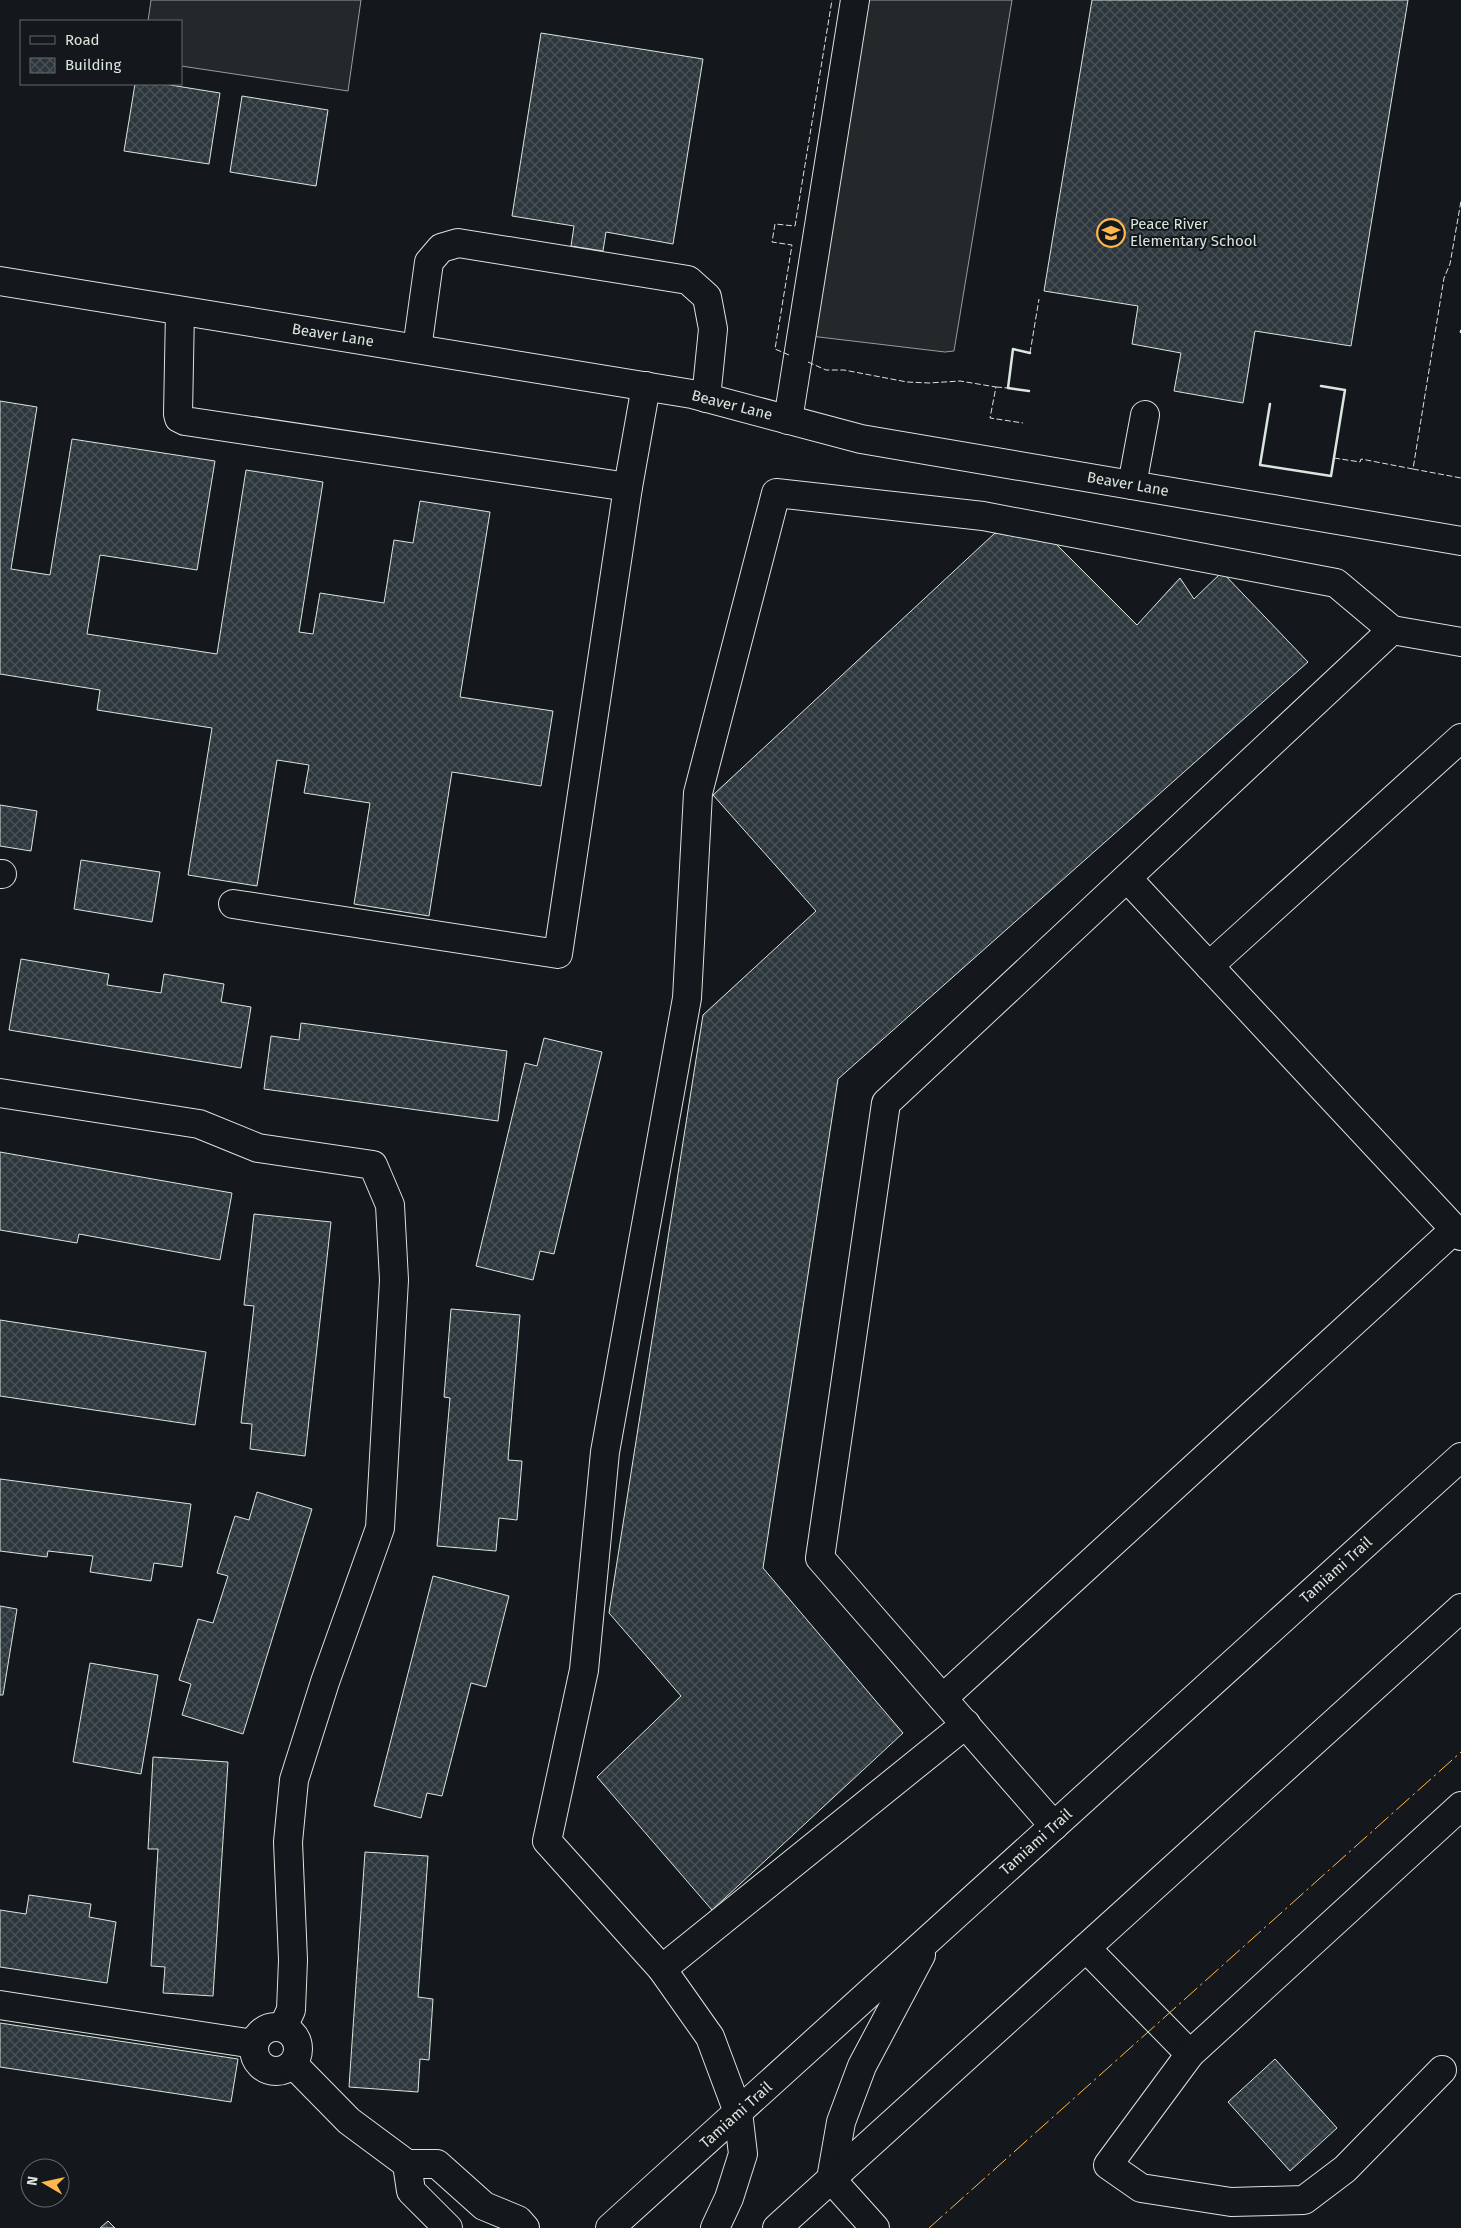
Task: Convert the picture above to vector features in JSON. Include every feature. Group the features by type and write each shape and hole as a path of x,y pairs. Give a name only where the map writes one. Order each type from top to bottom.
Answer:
{"street":[{"path":"788,420 854,0"},
{"path":"417,349 429,262 441,248 458,243 688,280 707,297 713,329 706,398"},
{"name":"Beaver Lane","path":"0,281 646,386 706,398 861,439 1461,541"},
{"path":"180,311 178,414 179,418 185,421 628,487"},
{"path":"233,904 558,954 628,487 646,386"},
{"path":"1132,485 1145,415"},
{"path":"715,2228 729,2198 742,2154 738,2112 710,2037 662,1969 547,1841 584,1670 605,1452 687,998 698,793 776,493 983,516 1336,583 1392,630 1461,642"},
{"path":"1054,1826 820,1558 886,1104 1392,630"},
{"path":"1209,966 1461,738"},
{"path":"943,1698 1458,1232 1127,878"},
{"path":"0,1093 199,1124 258,1148 374,1165 390,1204 394,1280 380,1528 325,1682 294,1780 288,1842 293,1960 291,2010 283,2027"},
{"name":"Tamiami Trail","path":"610,2228 1461,1457"},
{"path":"777,2228 1460,1612"},
{"path":"662,1969 966,1724"},
{"path":"1442,2070 1345,2169 1304,2200 1231,2202 1140,2188 1108,2165 1190,2054 1461,1806"},
{"path":"831,2179 841,2122 862,2066 930,1938"},
{"path":"1086,1948 1190,2054"},
{"path":"0,2005 254,2044"},
{"path":"283,2027 295,2036 298,2043 297,2058 293,2064 280,2071 266,2069 256,2058 254,2044 262,2031 268,2028 283,2027"},
{"path":"293,2064 349,2120 408,2164 437,2164 484,2206 518,2220 525,2228"},
{"path":"408,2164 411,2191 448,2228"},
{"path":"831,2179 875,2228"}],"shaded area":[{"path":"151,0 361,0 348,91 182,66 182,20 148,20"},
{"path":"855,0 1012,0 954,351 945,352 802,335"}],"building":[{"path":"1092,0 1408,0 1351,346 1255,331 1243,403 1174,391 1181,353 1132,344 1138,306 1044,291"},
{"path":"541,33 703,59 673,244 606,232 603,251 571,246 574,226 512,216"},
{"path":"135,85 170,85 220,93 209,164 124,151"},
{"path":"242,96 328,110 316,186 230,172"},
{"path":"0,401 37,407 11,569 50,575 72,439 215,461 197,570 100,555 87,634 217,654 246,470 323,482 299,632 313,634 320,593 384,603 394,540 413,543 420,501 490,512 460,697 553,711 541,786 452,772 429,916 354,904 370,803 304,793 309,765 277,760 257,886 188,875 212,728 97,710 100,690 0,674"},
{"path":"995,533 1054,542 1137,625 1180,578 1194,599 1222,572 1308,662 838,1079 763,1568 903,1733 712,1910 597,1777 681,1696 609,1613 703,1015 816,911 713,795"},
{"path":"0,805 37,811 31,851 0,846"},
{"path":"81,860 160,872 152,922 74,909"},
{"path":"21,959 109,974 107,985 161,993 164,974 224,984 221,1002 251,1007 241,1068 9,1030"},
{"path":"301,1023 507,1051 498,1121 264,1089 271,1036 299,1040"},
{"path":"544,1038 602,1052 554,1254 540,1251 533,1280 476,1266 525,1063 537,1066"},
{"path":"0,1152 232,1193 220,1260 79,1234 77,1243 0,1230"},
{"path":"254,1214 331,1222 305,1456 250,1449 252,1424 241,1423 254,1306 244,1305"},
{"path":"451,1309 520,1315 508,1460 522,1461 517,1520 499,1518 496,1551 437,1546 450,1398 444,1397"},
{"path":"0,1320 206,1352 195,1425 0,1396"},
{"path":"0,1479 191,1504 182,1567 154,1563 151,1581 90,1572 93,1556 48,1551 47,1557 0,1551"},
{"path":"257,1492 312,1509 243,1734 182,1715 191,1684 179,1680 198,1619 213,1623 228,1576 217,1573 235,1516 249,1520"},
{"path":"433,1576 509,1596 486,1687 471,1683 442,1796 427,1793 421,1818 374,1806"},
{"path":"0,1606 17,1609 3,1695 0,1695"},
{"path":"90,1663 158,1675 141,1774 73,1762"},
{"path":"153,1757 228,1762 213,1996 163,1993 165,1967 151,1966 158,1849 148,1849"},
{"path":"365,1852 428,1856 418,1997 433,1999 429,2060 420,2059 418,2092 349,2087"},
{"path":"29,1895 91,1904 89,1917 116,1922 107,1983 0,1967 0,1910 26,1914"},
{"path":"0,2023 238,2059 231,2102 0,2067"},
{"path":"1275,2059 1337,2128 1290,2171 1228,2102"},
{"path":"108,2221 115,2228 100,2228"}],"fence":[{"path":"789,355 775,349 792,245 772,242 775,224 795,226 832,0"},
{"path":"1334,458 1360,462 1361,459 1413,469 1444,278 1450,264 1461,201"},
{"path":"1030,353 1039,299"},
{"path":"808,362 826,370 844,370 907,382 960,381 996,387 990,418 1023,423"},
{"path":"996,387 1008,388"},
{"path":"1413,469 1461,478"}],"wall":[{"path":"1029,391 1008,388 1013,349 1030,353"},
{"path":"1270,404 1260,465 1331,476 1345,390 1321,386"}],"power":[{"path":"929,2228 1461,1752"}],"place":[{"name":"Peace River Elementary School","path":"1111,233"}]}
